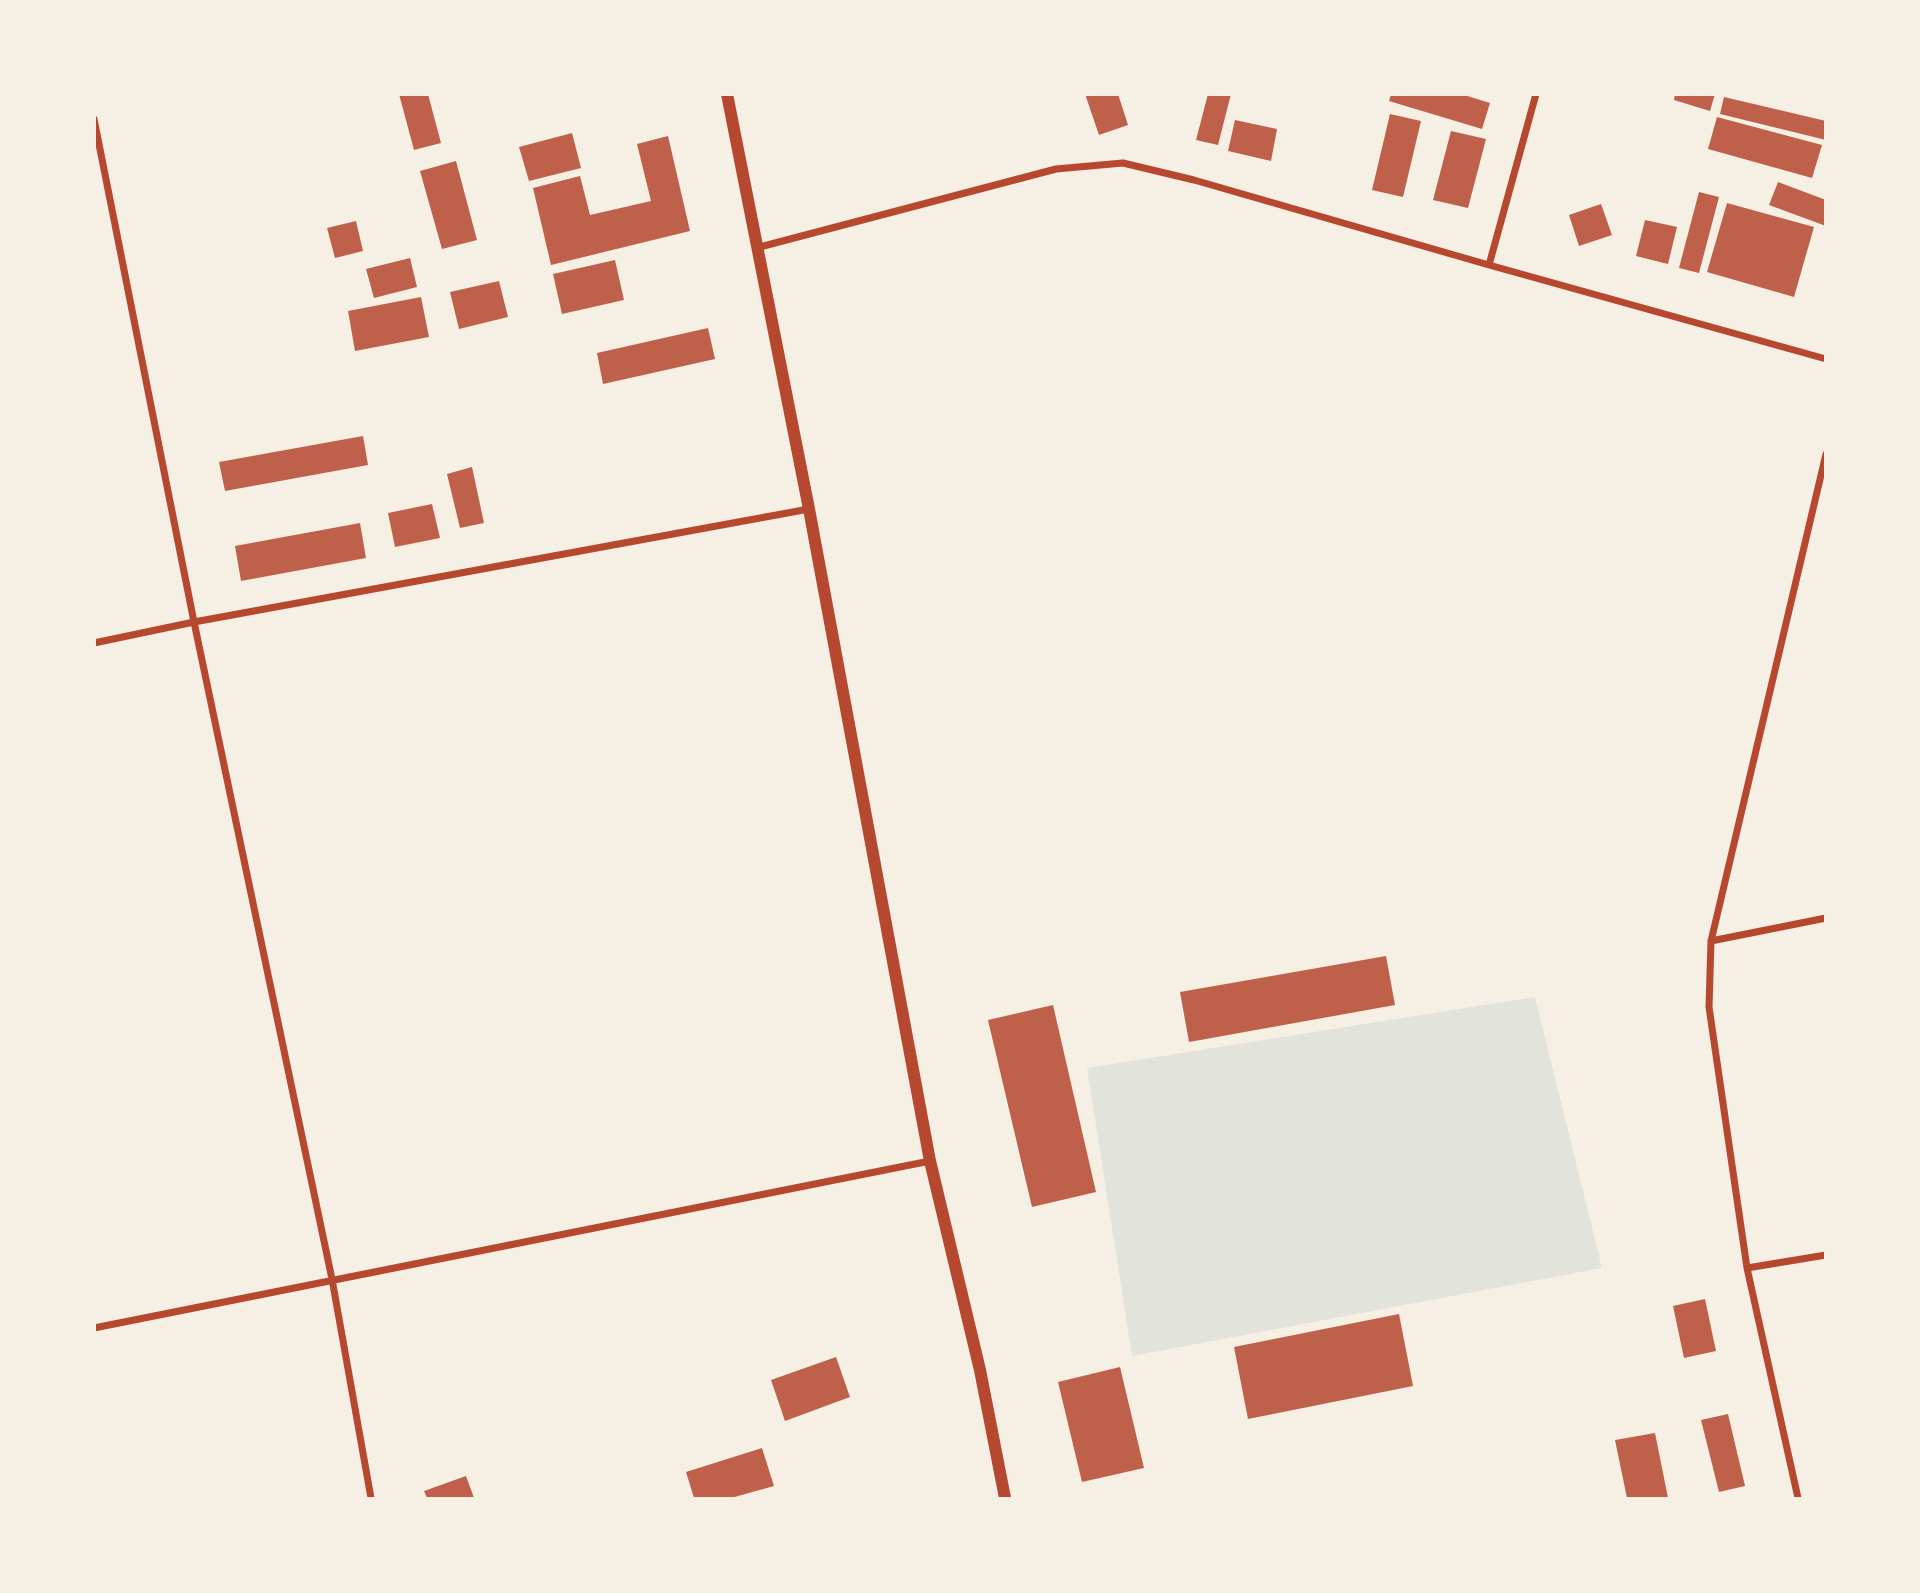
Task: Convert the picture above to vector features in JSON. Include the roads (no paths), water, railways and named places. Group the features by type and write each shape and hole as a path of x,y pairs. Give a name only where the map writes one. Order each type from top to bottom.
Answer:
{"street":[{"path":"727,94 810,509 930,1161 979,1370 1005,1499"},
{"path":"1489,265 1536,94"},
{"path":"94,119 194,622 332,1279 371,1499"},
{"path":"756,248 1056,169 1123,163 1194,180 1825,359"},
{"path":"1798,1499 1747,1268 1709,1007 1711,941 1825,454"},
{"path":"94,643 194,622 810,509"},
{"path":"1711,941 1825,918"},
{"path":"94,1328 930,1161"},
{"path":"1747,1268 1825,1255"}]}
